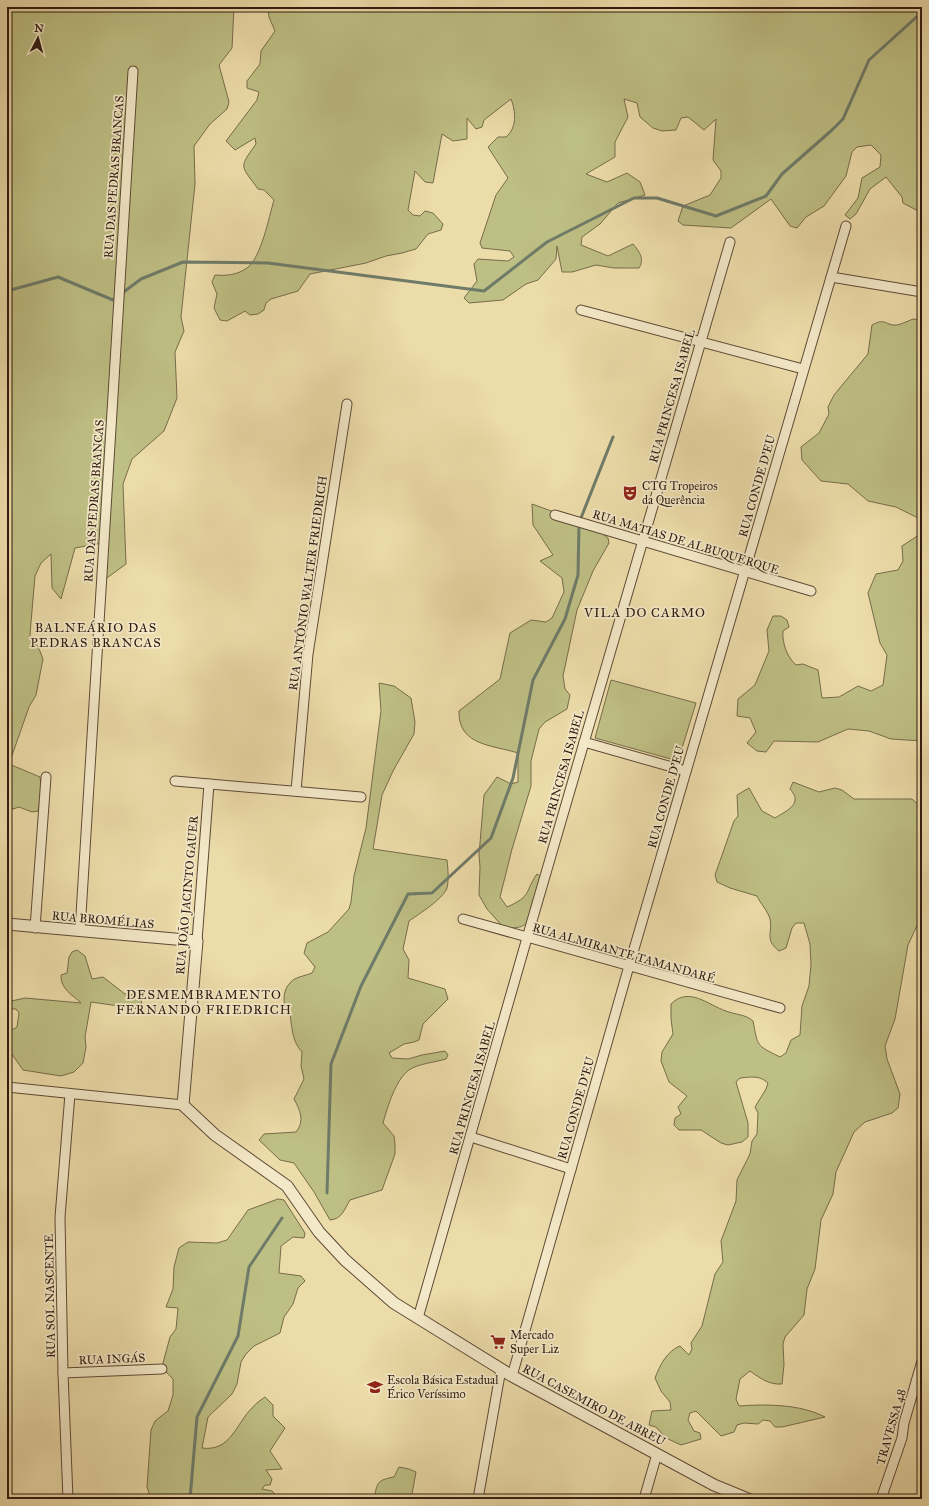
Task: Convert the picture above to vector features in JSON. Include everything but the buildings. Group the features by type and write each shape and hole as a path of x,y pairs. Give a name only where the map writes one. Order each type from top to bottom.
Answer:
{"street":[{"name":"RUA DAS PEDRAS BRANCAS","path":"80,931 133,71"},
{"name":"RUA CONDE D'EU","path":"512,1376 629,966 846,226"},
{"name":"RUA PRINCESA ISABEL","path":"418,1318 471,1137 526,938 730,242"},
{"path":"831,277 922,292"},
{"path":"581,310 804,369"},
{"name":"RUA ANTÔNIO WALTER FRIEDRICH","path":"296,791 308,654 347,404"},
{"name":"RUA MATIAS DE ALBUQUERQUE","path":"555,515 811,591"},
{"path":"584,742 686,771"},
{"path":"35,928 46,777"},
{"path":"175,781 361,796"},
{"name":"RUA JOÃO JACINTO GAUER","path":"183,1105 209,784"},
{"name":"RUA ALMIRANTE TAMANDARÉ","path":"463,919 526,938 780,1008"},
{"name":"RUA BROMÉLIAS","path":"7,924 35,928 196,941"},
{"path":"7,1087 183,1105"},
{"name":"RUA SOL NASCENTE","path":"68,1499 63,1373 60,1217 70,1094"},
{"name":"RUA CASEMIRO DE ABREU","path":"183,1105 215,1135 287,1186 319,1232 345,1260 394,1303 512,1376 714,1485 748,1499"},
{"path":"471,1137 571,1169"},
{"name":"TRAVESSA 48","path":"881,1499 902,1438 904,1424 922,1361"},
{"name":"RUA INGÁS","path":"63,1373 162,1369"},
{"path":"478,1499 501,1369"},
{"path":"644,1499 657,1454"}],"green space":[{"path":"7,7 234,7 232,48 219,65 229,102 227,109 210,124 194,146 195,184 181,317 184,331 175,352 177,398 164,431 132,459 123,484 126,564 100,583 102,543 75,548 61,599 52,588 51,554 41,563 35,576 30,634 31,642 38,646 43,659 36,695 29,707 9,764 40,777 42,793 38,811 32,812 19,807 13,809 7,808 7,790 9,784 7,782"},
{"path":"268,7 922,7 922,213 903,203 902,197 886,177 870,189 856,214 850,219 845,215 858,198 862,178 880,167 881,155 871,145 857,147 852,152 846,176 824,206 806,217 797,228 790,226 771,199 731,228 683,225 678,221 683,206 710,195 721,178 721,171 713,160 716,119 704,130 688,117 681,118 676,130 662,131 653,128 640,117 637,103 624,99 628,117 615,142 615,157 586,174 607,182 627,173 640,182 645,195 618,203 600,224 582,237 581,245 608,256 633,244 639,252 641,258 641,265 639,268 614,268 596,265 572,272 562,272 557,246 556,259 538,280 526,284 503,300 469,303 464,298 477,281 474,264 478,259 508,261 514,257 510,251 482,248 480,243 496,195 508,178 488,147 498,137 506,137 512,129 515,114 511,99 484,120 482,127 476,129 467,118 467,139 453,141 442,134 433,183 425,182 415,171 408,210 413,215 420,216 425,211 433,213 443,224 441,230 428,234 416,249 386,256 366,263 310,274 298,291 271,299 266,303 264,310 258,314 250,315 245,311 227,321 220,320 214,308 217,294 212,282 215,275 235,274 247,268 252,263 264,237 274,200 264,190 258,189 245,171 244,163 256,144 255,138 235,150 226,141 257,100 259,92 247,88 247,81 260,64 261,51 275,31 269,17"},
{"path":"913,319 922,320 922,520 896,507 868,501 848,484 821,481 802,460 801,447 819,433 829,414 828,407 834,395 868,354 872,325 883,322 897,325"},
{"path":"532,504 593,526 608,538 609,543 593,571 577,610 563,676 565,689 570,695 567,709 545,722 539,729 531,761 531,786 512,849 500,897 507,907 524,897 537,874 541,877 539,885 525,925 514,928 504,928 487,909 479,895 479,855 484,795 497,777 511,784 518,782 518,753 488,745 471,738 464,731 460,723 459,711 500,679 510,633 531,620 546,622 552,618 564,592 562,578 540,561 553,555 533,525"},
{"path":"922,533 922,741 891,739 869,731 848,729 818,742 774,741 766,752 757,751 747,743 756,732 750,718 737,716 738,699 755,685 769,651 767,630 773,616 781,616 787,620 789,627 783,631 783,640 786,650 793,662 796,665 803,664 818,670 822,698 839,697 858,686 871,691 883,685 887,655 880,643 868,593 876,574 898,570 903,561 902,546"},
{"path":"611,680 696,703 678,761 595,738"},
{"path":"379,683 394,686 411,698 415,722 414,734 393,771 382,795 373,849 447,860 448,874 447,888 441,897 409,921 403,949 409,960 408,978 445,989 448,999 423,1024 419,1040 404,1044 389,1053 392,1058 408,1059 445,1051 448,1055 446,1059 412,1068 404,1074 396,1087 383,1123 394,1136 395,1154 382,1190 350,1200 340,1216 330,1220 314,1192 294,1163 280,1160 259,1140 264,1134 296,1132 299,1128 301,1116 294,1099 304,1079 301,1066 302,1052 294,1039 290,1014 284,1003 284,994 286,988 292,981 312,973 315,967 304,953 307,943 328,932 349,909 354,876 366,828 381,711"},
{"path":"793,782 819,792 835,788 842,790 854,799 912,799 922,808 922,915 908,945 895,1019 885,1046 887,1059 900,1094 898,1108 892,1113 865,1122 854,1132 836,1172 833,1194 821,1220 815,1269 807,1289 804,1315 785,1337 783,1344 784,1365 782,1384 769,1382 750,1371 740,1379 736,1399 739,1406 771,1405 794,1407 825,1417 782,1427 775,1427 770,1421 763,1420 758,1424 744,1423 737,1425 734,1432 721,1436 696,1411 690,1413 688,1420 694,1431 700,1433 701,1439 681,1445 666,1438 656,1427 649,1425 652,1411 671,1410 670,1402 661,1391 655,1378 664,1359 675,1348 680,1346 689,1355 692,1349 691,1343 702,1326 715,1274 723,1262 721,1241 736,1201 737,1180 750,1154 752,1141 757,1134 758,1113 755,1107 768,1083 765,1080 755,1077 740,1078 736,1082 748,1123 748,1137 742,1142 728,1145 721,1143 701,1130 679,1130 674,1125 675,1118 681,1114 678,1107 687,1096 669,1082 661,1061 662,1052 673,1034 671,1004 678,999 685,997 698,998 726,1011 750,1019 753,1021 759,1044 766,1050 780,1057 786,1053 791,1040 800,1035 802,1006 809,986 811,965 810,944 804,923 796,923 792,928 786,948 779,951 774,947 770,939 771,924 768,913 757,896 730,888 717,882 715,875 734,821 738,816 737,795 749,788 762,811 775,818 788,810 794,803 794,794 790,789"},
{"path":"77,950 85,956 92,979 103,977 125,994 136,995 141,999 142,1006 140,1009 91,1002 85,1037 86,1047 83,1063 74,1072 61,1076 23,1070 7,1047 7,1033 17,1027 19,1013 16,1009 7,1009 7,1002 25,998 81,1003 65,988 61,980 61,975 67,973 69,957 72,952"},
{"path":"278,1199 284,1200 305,1233 304,1238 293,1237 281,1246 279,1273 301,1276 305,1281 298,1288 293,1304 284,1317 280,1333 254,1346 241,1362 237,1384 232,1394 208,1417 202,1448 220,1446 232,1435 256,1404 265,1397 273,1405 273,1416 285,1428 270,1451 282,1469 266,1470 272,1479 270,1485 265,1485 262,1489 272,1491 280,1499 151,1499 147,1487 151,1430 155,1421 168,1411 173,1395 173,1379 167,1373 163,1363 170,1337 176,1329 178,1308 166,1307 173,1289 174,1267 179,1248 188,1242 217,1243 227,1240 248,1210"},
{"path":"399,1467 416,1472 412,1494 395,1499 374,1499 379,1483 384,1479 394,1477"}],"waterway":[{"path":"7,291 58,277 113,300 141,279 183,262 268,263 484,291 547,242 634,198 657,198 716,216 766,196 782,174 843,119 869,60 922,12"},
{"path":"327,1193 331,1064 361,986 408,894 432,893 491,838 513,778 533,680 565,619 578,575 579,523 613,437"},
{"path":"190,1499 197,1417 238,1336 249,1267 282,1218"}],"place":[{"name":"CTG Tropeiros da Querência","path":"630,493"},
{"name":"Mercado Super Liz","path":"498,1342"},
{"name":"Escola Básica Estadual Érico Veríssimo","path":"375,1387"}],"district":[{"name":"VILA DO CARMO","path":"645,612"},
{"name":"BALNEÁRIO DAS PEDRAS BRANCAS","path":"96,634"},
{"name":"DESMEMBRAMENTO FERNANDO FRIEDRICH","path":"204,1002"}]}
